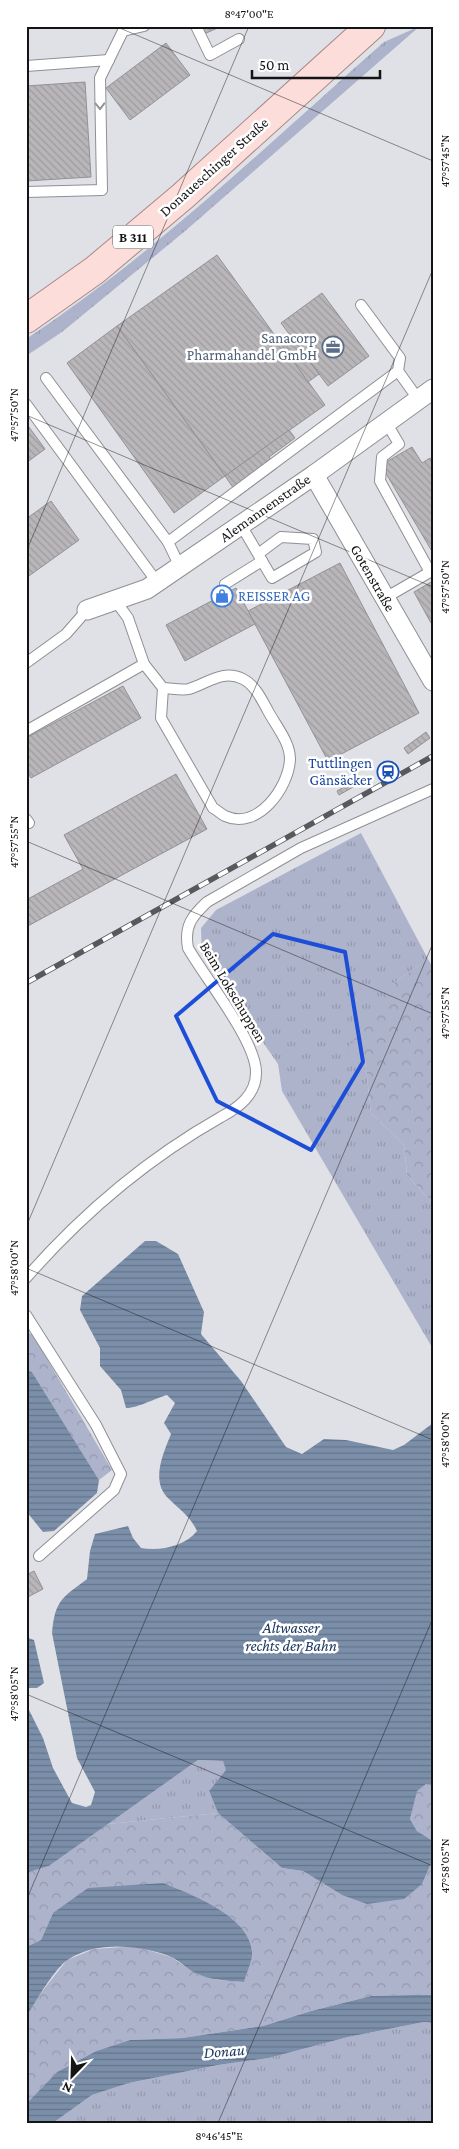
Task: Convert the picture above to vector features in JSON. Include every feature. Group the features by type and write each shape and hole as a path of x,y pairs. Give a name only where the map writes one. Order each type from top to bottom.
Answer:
{"main road":[{"name":"Donaueschinger Straße","path":"26,319 95,270 183,196 371,26"}],"street":[{"name":"Alemannenstraße","path":"87,610 147,589 158,582 314,475 426,394"},
{"name":"Gotenstraße","path":"314,475 433,681"}],"lane":[{"path":"26,192 102,190 100,78 123,28 144,26"},
{"path":"196,26 210,55 239,39"},
{"path":"26,66 109,60"},
{"path":"168,542 398,372 400,358 361,305"},
{"path":"398,372 426,394"},
{"path":"46,378 168,542 180,567"},
{"path":"26,404 158,582"},
{"path":"384,598 430,572 380,481 382,457 399,444 386,422"},
{"path":"225,584 260,557 281,538 313,539 316,552 272,578 260,557 241,525"},
{"path":"115,600 128,618 144,664 163,688 161,718 213,808 226,817 242,818 258,813 271,802 281,788 288,773 290,759 287,745 257,691 244,679 229,675 216,677 188,689 163,688"},
{"path":"26,663 66,634 87,610"},
{"path":"26,731 144,664"},
{"name":"Beim Lokschuppen","path":"26,1278 74,1227 146,1164 186,1137 241,1105 252,1092 256,1072 249,1043 188,948 186,934 188,923 194,914 207,902 301,848 433,789"},
{"path":"26,1314 96,1425 121,1474 114,1490 38,1556"}],"highlighted area":[{"path":"273,934 345,952 363,1062 311,1150 217,1101 176,1016"}],"green space":[{"path":"420,26 184,232 62,332 26,356 26,339 74,306 166,234 384,42"},
{"path":"361,833 428,959 391,985 365,1059 371,1113 404,1145 407,1175 433,1204 433,1349 282,1091 278,1064 202,955 201,928 216,910"},
{"path":"428,959 433,968 433,1204 407,1175 404,1145 371,1113 365,1059 346,1051 391,985"},
{"path":"26,1332 33,1335 112,1470 99,1480 32,1372 26,1370"},
{"path":"198,1760 223,1761 227,1770 209,1791 218,1813 108,1824"},
{"path":"426,1784 433,1785 433,1841 417,1831 410,1819 416,1791"},
{"path":"218,1813 282,1868 303,1871 342,1895 422,1884 433,1859 433,1995 371,1996 311,2011 263,2026 182,2038 130,2040 96,2051 57,2072 26,2104 26,2018 36,1999 67,1960 94,1949 134,1946 171,1957 195,1973 218,1980 244,1982 53,1913 41,1940 26,1947 26,1873 49,1866 108,1824"},
{"path":"424,2022 433,2023 433,2123 53,2123 92,2095 129,2083 218,2065 269,2058 348,2037"}],"water":[{"name":"Altwasser rechts der Bahn","path":"145,1241 156,1241 178,1254 204,1312 201,1334 241,1381 286,1447 302,1454 324,1439 346,1440 393,1450 404,1445 433,1423 433,1785 426,1784 417,1791 410,1819 417,1831 433,1841 433,1859 422,1884 404,1899 367,1904 342,1895 303,1871 282,1868 218,1813 209,1791 226,1770 223,1761 198,1760 49,1866 26,1873 26,1704 43,1738 53,1768 72,1803 86,1807 91,1805 95,1792 77,1758 52,1633 58,1606 66,1596 87,1579 90,1551 95,1534 128,1526 133,1538 141,1548 156,1549 179,1544 197,1531 188,1517 163,1492 160,1484 160,1468 171,1434 164,1423 175,1403 167,1395 126,1408 121,1390 100,1366 100,1348 80,1310 82,1296"},
{"path":"26,1370 32,1372 99,1480 97,1493 54,1531 43,1532 26,1511"},
{"path":"26,1637 34,1640 44,1683 37,1688 26,1688"},
{"path":"163,1883 217,1908 241,1928 249,1939 252,1952 244,1982 219,1980 195,1973 173,1958 157,1952 131,1947 105,1947 81,1953 64,1963 45,1986 26,2018 26,1947 41,1940 53,1913 88,1888"},
{"name":"Donau","path":"433,1995 433,2023 424,2022 348,2037 269,2058 218,2065 129,2083 92,2095 53,2123 26,2123 26,2104 57,2072 96,2051 130,2040 182,2038 263,2026 311,2011 371,1996"}],"building":[{"path":"201,26 222,26 204,34"},
{"path":"166,43 190,75 130,120 106,88"},
{"path":"85,82 91,177 26,181 26,86"},
{"path":"217,255 325,405 225,476 117,326"},
{"path":"322,293 369,356 328,386 281,323"},
{"path":"117,326 225,476 174,513 67,363"},
{"path":"290,335 319,374 308,382 280,342"},
{"path":"26,423 45,449 26,463"},
{"path":"289,430 295,438 269,457 277,468 239,496 225,476"},
{"path":"412,447 422,463 430,458 433,463 433,553 381,465"},
{"path":"51,501 79,540 26,578 26,519"},
{"path":"340,563 419,713 328,761 248,611"},
{"path":"433,581 433,622 431,623 414,592"},
{"path":"236,588 255,624 185,661 166,625"},
{"path":"123,686 141,718 31,778 26,769 26,738"},
{"path":"426,732 430,738 408,754 404,748"},
{"path":"176,774 207,829 26,927 26,900 83,869 64,835"},
{"path":"353,782 355,786 339,795 337,791"},
{"path":"34,1571 43,1589 26,1598 26,1575"}],"railway":[{"path":"26,983 433,756"}],"place":[{"name":"Sanacorp Pharmahandel GmbH","path":"333,347"},
{"name":"REISSER AG","path":"222,596"},
{"name":"Tuttlingen Gänsäcker","path":"388,772"}]}
